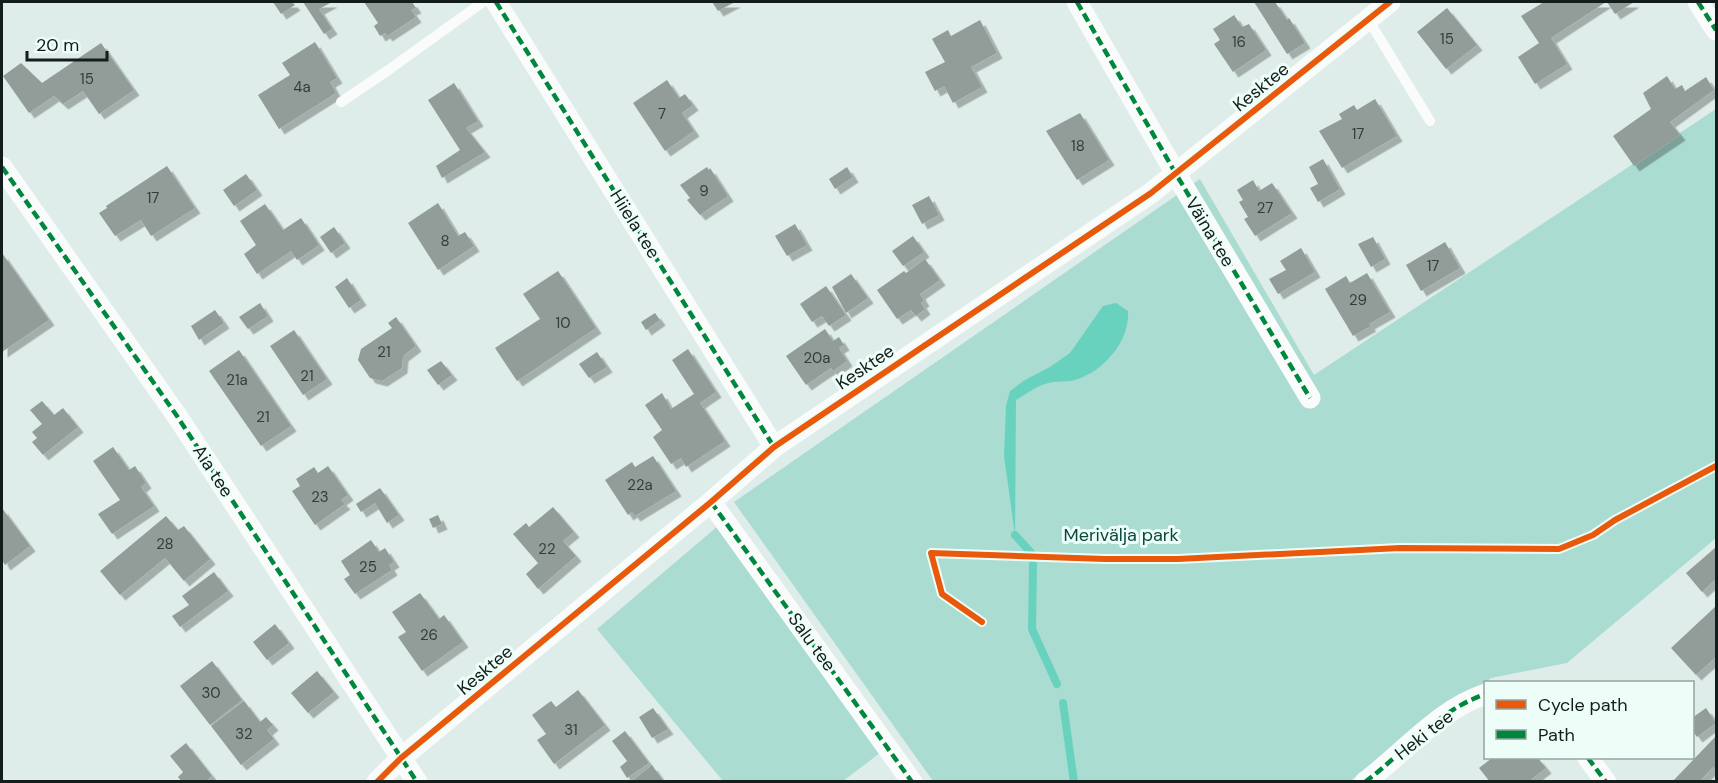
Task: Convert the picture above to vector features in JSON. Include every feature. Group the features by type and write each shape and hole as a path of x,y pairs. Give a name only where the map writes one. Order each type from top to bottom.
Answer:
{"street":[{"name":"Hiiela tee","path":"496,2 774,447"},
{"name":"Väina tee","path":"1077,2 1176,174 1310,398"},
{"name":"Kesktee","path":"377,782 401,758 711,502 774,447 1176,174 1390,2"},
{"path":"1698,2 1716,30"},
{"name":"Aia tee","path":"2,167 177,416 417,782"},
{"name":"Salu tee","path":"711,502 912,782"},
{"name":"Heki tee","path":"1365,782 1435,723 1471,699 1484,694"},
{"path":"1589,759 1606,782"}],"lane":[{"path":"341,102 483,2"},
{"path":"1368,19 1430,121"}],"green space":[{"name":"Merivälja park","path":"1716,109 1716,538 1567,663 1484,681 1350,781 933,781 734,502 1200,179 1314,375"},
{"path":"719,525 884,750 843,781 723,781 597,629"}],"shaded area":[{"path":"1116,303 1128,311 1128,322 1120,343 1106,361 1088,375 1070,381 1045,384 1016,400 1015,535 1004,456 1006,406 1010,391 1070,353 1103,306"}],"building":[{"path":"273,2 292,2 295,5 281,14"},
{"path":"303,2 332,2 319,9 332,29 324,34"},
{"path":"364,2 412,2 416,8 411,10 416,17 387,36 385,33 380,36 374,26 378,23"},
{"path":"712,2 735,2 718,11"},
{"path":"1254,2 1275,2 1287,20 1289,18 1305,43 1287,54"},
{"path":"1544,2 1606,2 1551,38 1567,64 1535,84 1518,57 1539,43 1521,16"},
{"path":"1607,2 1634,2 1615,14"},
{"path":"1447,8 1477,45 1446,69 1417,32"},
{"path":"1234,15 1242,27 1249,24 1266,50 1233,72 1214,44 1220,40 1213,29"},
{"path":"980,20 997,53 971,67 982,87 953,103 944,86 935,91 925,72 945,62 932,39 948,30 951,36"},
{"path":"315,42 337,78 330,82 336,93 279,129 258,95 290,75 282,63"},
{"path":"101,43 134,90 99,114 83,91 63,104 54,96 29,113 3,76 21,63 42,83"},
{"path":"1667,76 1675,89 1682,85 1685,91 1706,77 1714,90 1670,122 1680,135 1634,166 1613,136 1651,109 1643,93"},
{"path":"667,80 679,98 685,94 693,105 682,113 694,131 665,151 633,103"},
{"path":"454,83 478,121 466,128 485,152 442,178 436,166 460,150 428,100"},
{"path":"1375,99 1397,136 1342,168 1319,131 1342,119 1339,114 1354,105 1357,110"},
{"path":"1080,113 1109,160 1077,180 1046,131"},
{"path":"1323,159 1340,189 1318,202 1310,188 1318,184 1309,167"},
{"path":"167,166 195,208 151,236 141,220 115,236 99,213"},
{"path":"707,167 709,170 710,168 728,196 700,215 687,200 690,198 680,185"},
{"path":"847,167 853,177 835,189 829,179"},
{"path":"246,174 257,190 234,206 223,190"},
{"path":"1253,180 1259,191 1272,183 1292,213 1255,236 1244,219 1248,217 1239,202 1243,200 1237,190"},
{"path":"929,196 939,215 922,224 912,205"},
{"path":"438,203 458,236 465,232 474,246 438,270 408,223"},
{"path":"265,204 283,230 301,218 319,245 297,260 291,251 257,274 244,254 256,245 240,221"},
{"path":"795,224 807,245 787,256 775,236"},
{"path":"334,227 345,243 331,253 320,237"},
{"path":"913,236 924,252 903,266 892,251"},
{"path":"1373,237 1385,259 1371,267 1358,244"},
{"path":"1445,242 1460,268 1421,291 1406,265"},
{"path":"1301,248 1315,272 1278,294 1269,279 1286,270 1280,261"},
{"path":"2,253 49,320 2,352"},
{"path":"925,259 940,280 920,294 924,301 921,303 925,309 916,316 911,310 897,319 877,290"},
{"path":"558,271 596,328 517,381 495,348 540,319 523,294"},
{"path":"1367,273 1390,312 1353,336 1325,289 1346,276 1350,283"},
{"path":"851,274 868,298 846,313 832,287"},
{"path":"347,278 361,300 349,308 335,287"},
{"path":"826,286 846,315 829,326 822,316 812,322 800,304"},
{"path":"260,303 268,316 248,329 239,317"},
{"path":"215,310 224,323 199,340 191,326"},
{"path":"655,313 660,320 646,330 641,322"},
{"path":"396,317 416,346 403,356 402,368 382,381 370,378 358,360 361,349 392,328 388,323"},
{"path":"825,329 833,341 839,337 844,345 839,348 847,361 833,371 831,368 806,385 786,356"},
{"path":"294,330 327,379 303,395 270,346"},
{"path":"688,349 716,392 700,403 725,441 686,467 681,458 671,464 653,437 662,430 645,405 662,393 671,409 694,394 672,360"},
{"path":"239,350 291,426 261,446 209,371"},
{"path":"597,352 607,367 589,378 579,364"},
{"path":"441,361 452,375 438,385 427,370"},
{"path":"42,401 54,415 63,408 78,427 43,455 32,442 37,438 32,432 42,424 30,410"},
{"path":"113,447 129,470 135,466 146,483 141,487 154,506 112,534 98,514 120,500 93,461"},
{"path":"653,456 676,491 635,516 632,512 628,515 605,480 632,462 635,467"},
{"path":"328,466 348,495 341,500 345,504 315,525 292,491 300,486 296,479 314,467 318,473"},
{"path":"380,488 399,515 387,523 375,503 361,512 356,504"},
{"path":"553,507 574,532 563,541 576,556 538,589 526,574 538,563 513,534 526,523 529,527"},
{"path":"2,508 30,546 5,565 2,560"},
{"path":"438,515 442,524 433,528 429,519"},
{"path":"166,516 178,530 184,526 210,559 184,581 165,558 120,595 100,571"},
{"path":"371,540 379,552 385,548 394,562 389,565 392,570 355,594 344,579 350,575 341,561"},
{"path":"1716,547 1716,579 1702,592 1686,573"},
{"path":"214,572 228,591 180,627 172,616 189,605 182,596"},
{"path":"420,593 439,619 444,615 463,642 422,671 398,637 406,632 392,612"},
{"path":"1716,606 1716,657 1696,675 1671,648"},
{"path":"275,624 289,643 267,660 253,642"},
{"path":"212,661 242,700 210,725 180,686"},
{"path":"317,671 334,692 308,713 291,693"},
{"path":"578,690 605,725 554,764 537,740 546,734 532,715 551,701 556,707"},
{"path":"244,701 260,722 266,717 273,725 267,730 274,739 241,765 211,726"},
{"path":"653,708 668,729 652,738 639,717"},
{"path":"1706,708 1716,723 1697,737 1694,733 1694,717"},
{"path":"625,731 649,763 627,778 620,767 627,761 612,741"},
{"path":"1716,736 1716,771 1713,767 1699,782 1672,782"},
{"path":"186,743 212,776 205,782 182,782 178,777 183,772 170,756"},
{"path":"1491,759 1539,759 1546,768 1528,782 1490,782 1479,768"},
{"path":"652,765 664,782 631,782"}],"waterway":[{"path":"1015,535 1032,554"},
{"path":"1033,564 1032,629 1057,684"},
{"path":"1063,703 1074,782"}],"marked path":[{"path":"496,2 774,447"},
{"path":"1077,2 1176,174 1310,398"},
{"path":"1698,2 1716,30"},
{"path":"2,167 177,416 417,782"},
{"path":"711,502 912,782"},
{"path":"1365,782 1437,721 1469,701 1484,695"},
{"path":"1589,759 1606,782"}],"cycle path":[{"path":"377,782 401,758 711,502 774,447 1151,193 1390,2"},
{"path":"982,622 942,594 931,553 1178,559 1400,548 1559,549 1593,535 1615,520 1716,466"}]}
